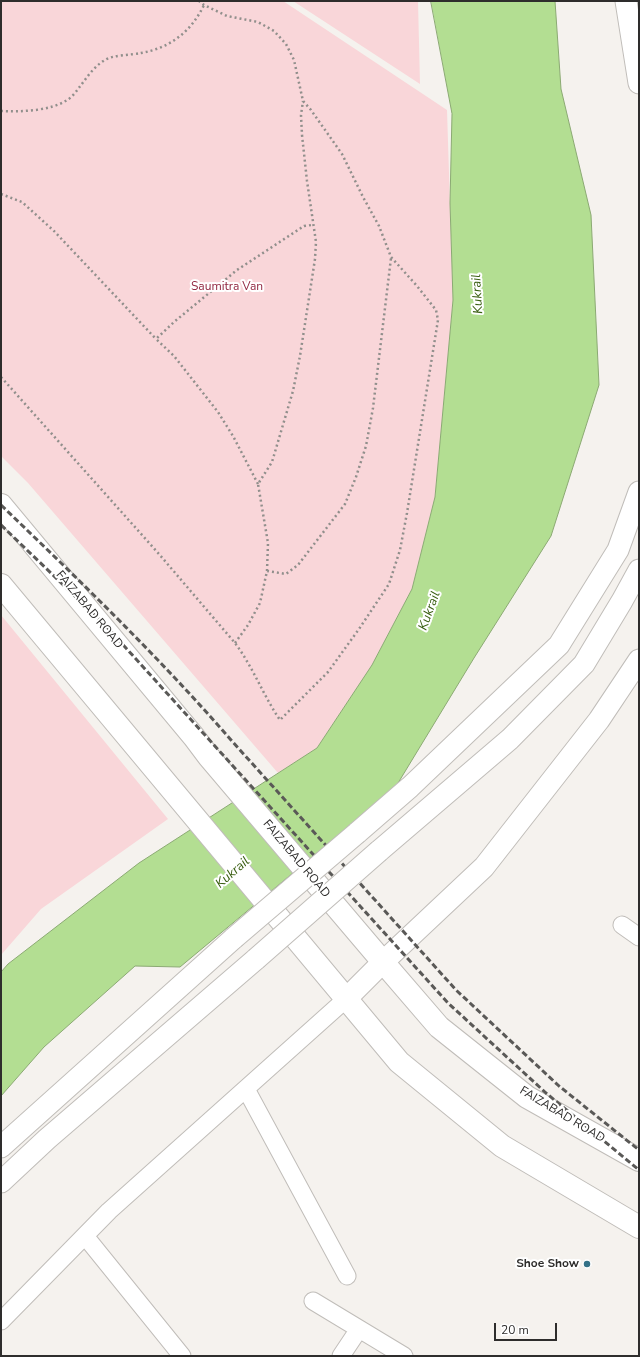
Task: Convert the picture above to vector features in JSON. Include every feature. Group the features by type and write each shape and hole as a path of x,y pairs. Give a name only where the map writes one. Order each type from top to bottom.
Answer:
{"main road":[{"name":"FAIZABAD ROAD","path":"1,505 194,737 209,758 439,1026 527,1097 639,1160"},
{"path":"1,585 399,1062 502,1146 639,1227"}],"street":[{"path":"626,1 639,83"},
{"path":"1,1147 234,938 410,787 559,645 618,550 639,492"},
{"path":"1,1182 47,1139 510,739 584,664 639,570"},
{"path":"1,1321 115,1206 346,999 484,867 599,720 637,664"},
{"path":"622,925 639,937"},
{"path":"246,1089 347,1276"},
{"path":"85,1236 182,1356"},
{"path":"313,1302 404,1356"},
{"path":"341,1356 359,1329"}],"path":[{"path":"199,1 227,16 258,22 274,31 286,44 294,60 303,101 301,115 302,135 312,225 316,242 315,259 293,391 272,462 258,484"},
{"path":"1,111 14,112 34,110 67,100 85,79 106,59 141,53 169,44 192,24 204,5"},
{"path":"1,377 159,554 235,643 246,658 271,707 280,720 328,672 389,584 400,550 407,513 438,320 436,310 391,257 379,226 342,154 303,101"},
{"path":"1,194 22,202 54,231 156,339 174,356 218,412 233,436 258,484 268,543 267,571 260,603 248,625 235,643"},
{"path":"156,339 174,322 237,270 304,226 312,225"},
{"path":"267,571 286,574 298,565 345,504 356,477 366,446 373,408 391,257"}],"green space":[{"name":"Saumitra Van","path":"1,1 283,1 447,110 453,300 435,497 412,589 372,665 317,748 278,773 28,483 1,456"},
{"path":"293,1 418,1 420,84"},
{"path":"1,615 168,819 41,909 1,955"}],"water":[{"name":"Kukrail","path":"431,1 555,1 561,89 591,215 599,385 551,536 474,658 395,788 180,967 135,966 44,1047 1,1096 1,972 8,964 139,863 317,748 372,665 412,589 435,497 453,300 450,203 452,114"}],"railway":[{"path":"1,505 90,591 176,679 456,990 559,1086 639,1150"},
{"path":"1,525 106,626 448,1003 546,1093 639,1170"}],"place":[{"name":"Shoe Show","path":"587,1264"}]}
